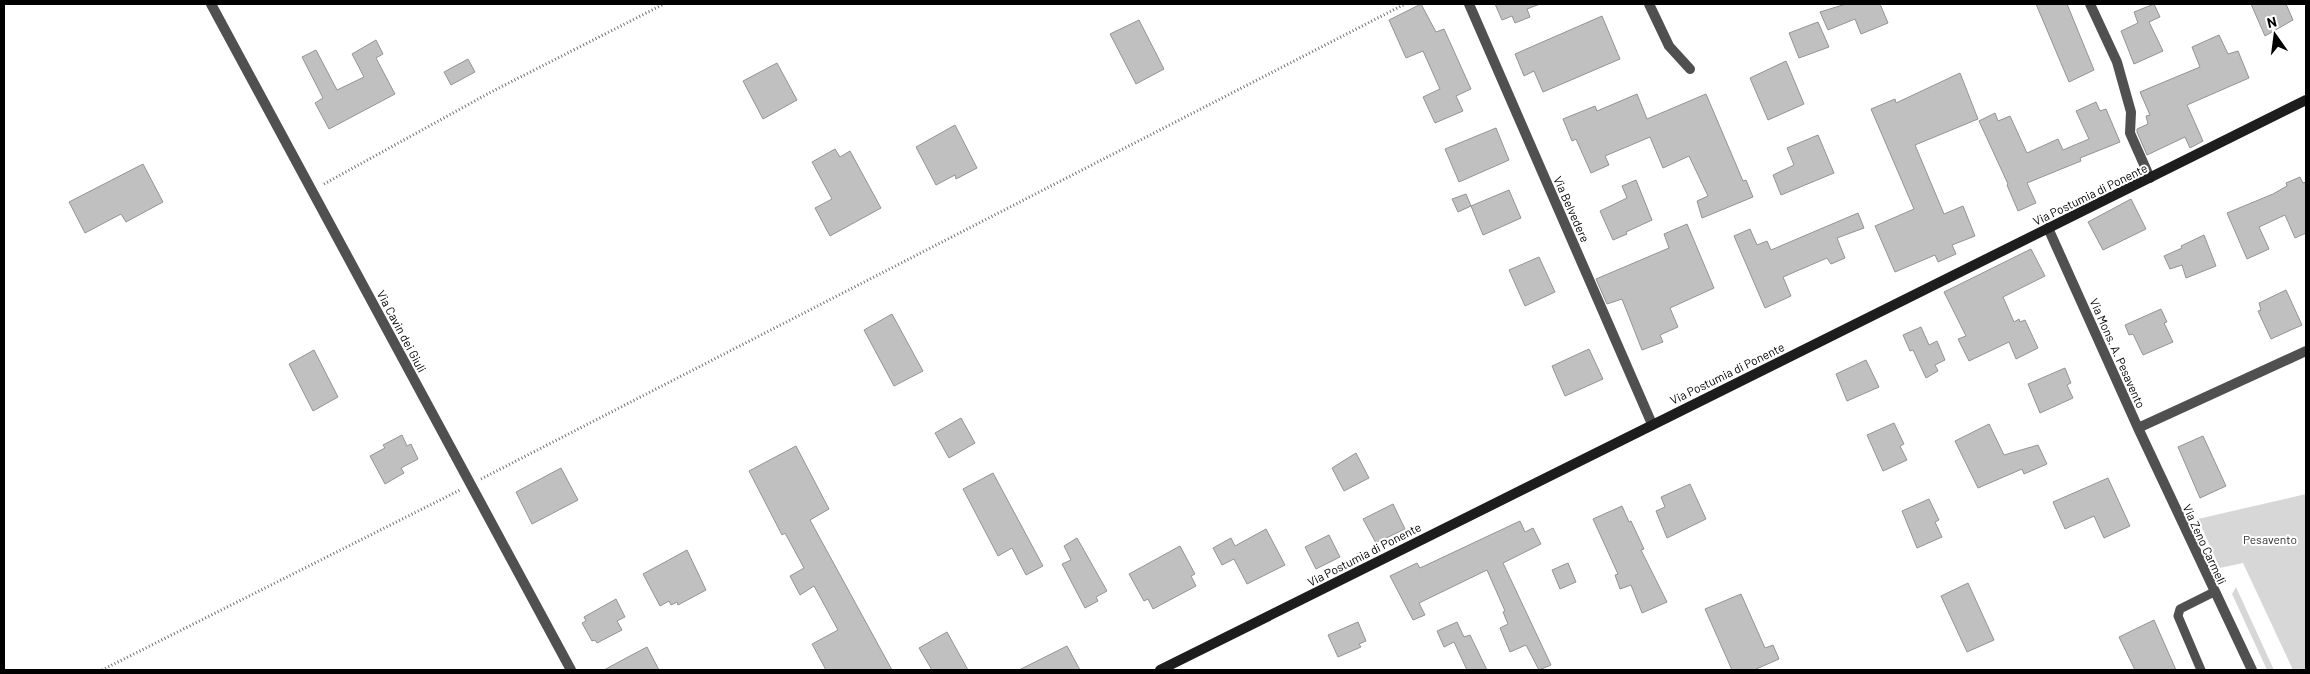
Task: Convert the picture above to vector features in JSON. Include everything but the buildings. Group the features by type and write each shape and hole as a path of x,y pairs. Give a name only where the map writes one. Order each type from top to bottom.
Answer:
{"main road":[{"name":"Via Postumia di Ponente","path":"1160,670 2306,100"}],"street":[{"name":"Via Cavin dei Giuli","path":"211,4 571,670"},
{"name":"Via Belvedere","path":"1469,4 1652,424"},
{"path":"1649,4 1669,46 1690,69"},
{"path":"2090,4 2117,62 2131,112 2130,134 2150,178"},
{"name":"Via Mons. A. Pesavento","path":"2048,228 2138,428 2306,351"},
{"name":"Via Zeno Carmeli","path":"2138,428 2252,670"}],"lane":[{"path":"2201,670 2178,616 2180,609 2214,592"}],"path":[{"path":"312,190 491,92 664,4"},
{"path":"102,670 470,484 1405,4"}],"green space":[{"name":"Pesavento","path":"2306,494 2306,670 2293,670 2243,563 2220,568 2198,519"},
{"path":"2236,587 2274,670 2267,670 2232,594"}]}
